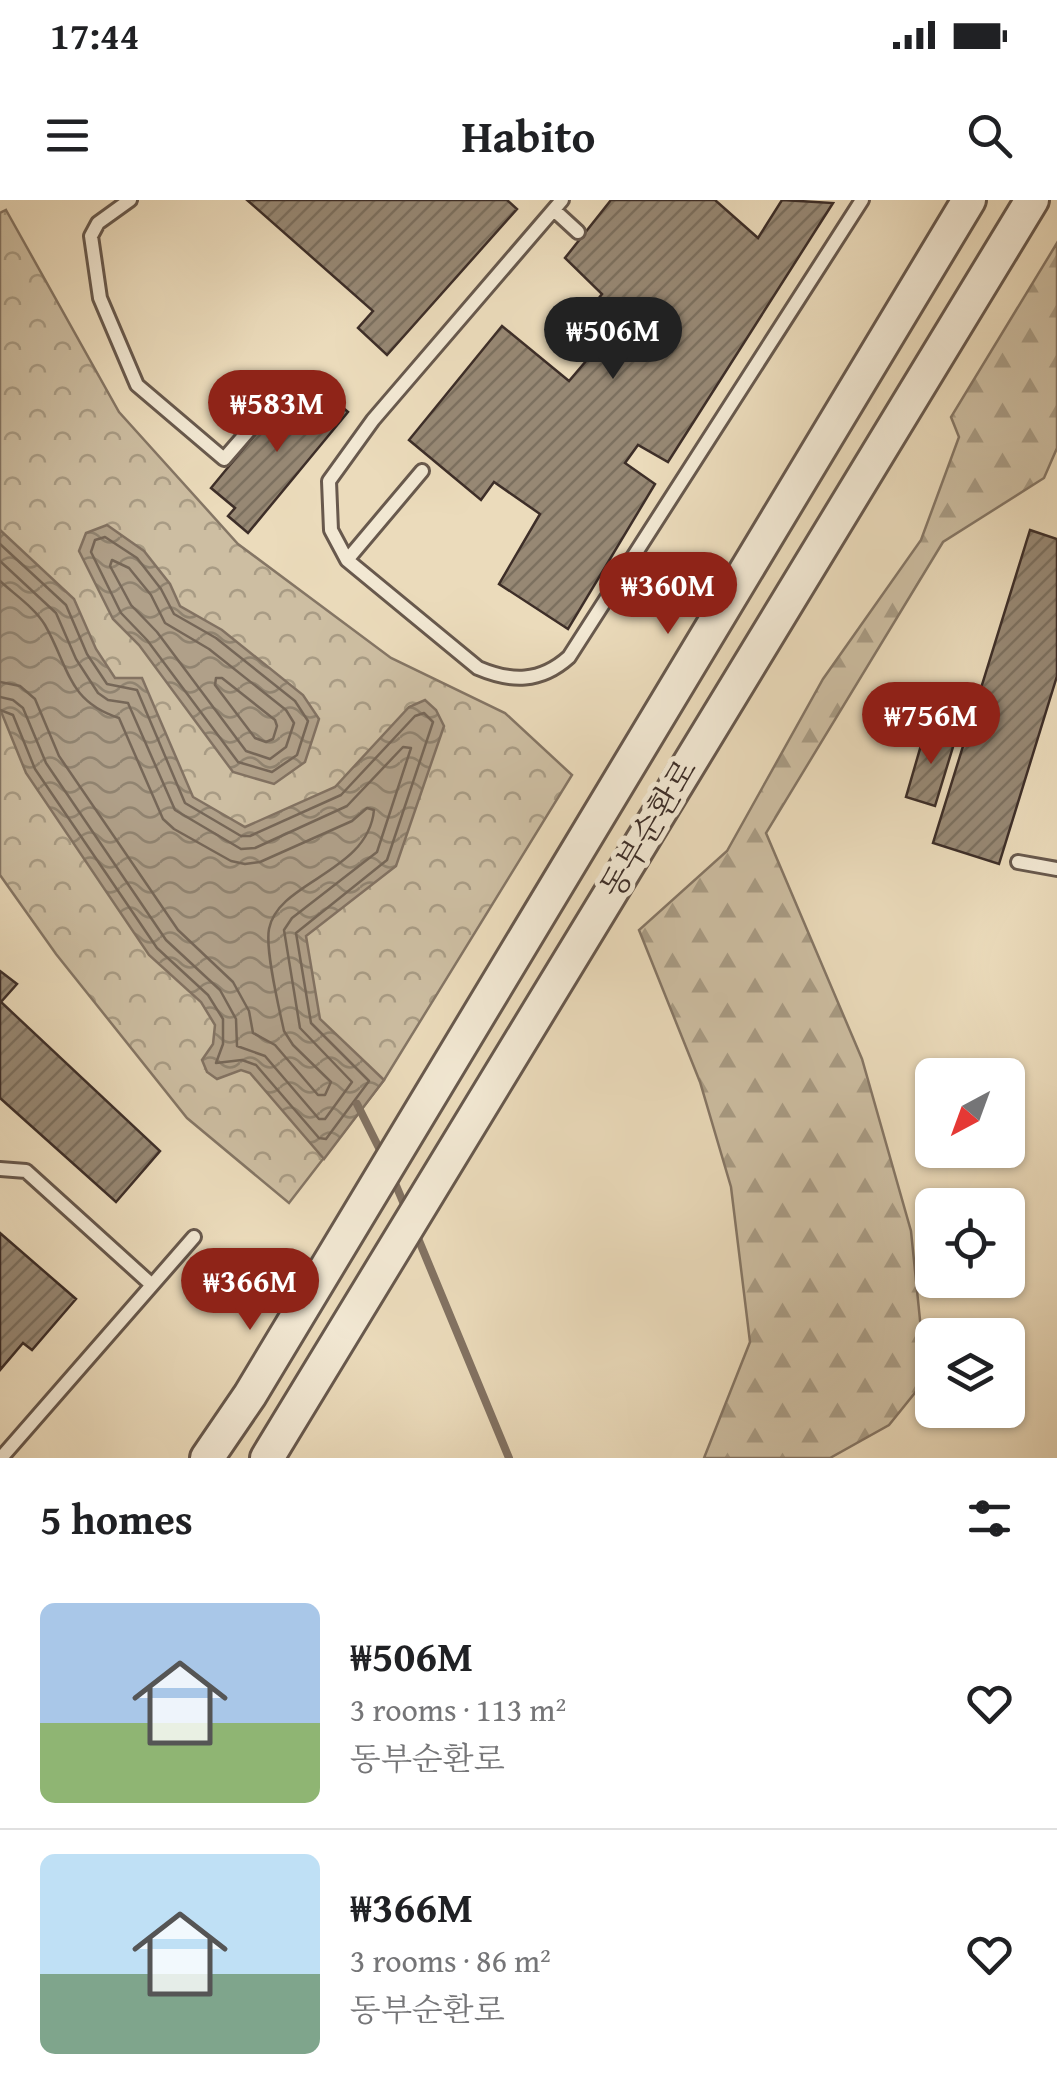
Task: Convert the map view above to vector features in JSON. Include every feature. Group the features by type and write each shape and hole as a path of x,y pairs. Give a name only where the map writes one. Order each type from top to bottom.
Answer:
{"street":[{"name":"동부순환로","path":"207,1458 250,1395 969,200"},
{"name":"동부순환로","path":"266,1458 1032,200"}],"lane":[{"path":"130,200 98,223 91,236 100,298 137,385 224,459 270,406"},
{"path":"578,232 558,205 373,420 330,482 331,530 347,560 478,668 501,678 532,679 557,668 569,657 862,200"},
{"path":"347,560 422,471"},
{"path":"1018,862 1057,869"},
{"path":"0,1169 26,1171 152,1285"},
{"path":"1,1458 194,1237"}],"green space":[{"path":"6,210 119,412 238,544 391,658 505,713 572,775 384,1080 289,1203 187,1118 56,954 0,875 0,213"},
{"path":"1057,243 1057,448 1044,478 943,542 766,833 862,1059 911,1231 920,1318 915,1318 915,1393 889,1425 830,1458 704,1458 750,1342 731,1187 700,1082 639,930 727,851 823,679 921,540 959,437 951,417"}],"water":[{"path":"107,525 144,551 170,584 180,606 222,630 303,695 319,719 305,762 274,784 233,772 139,645 113,619 79,551 86,533"},
{"path":"0,530 74,599 96,649 115,678 142,678 193,797 245,827 335,787 409,707 425,700 436,710 444,726 396,866 306,936 320,1019 384,1080 324,1159 250,1073 241,1070 217,1079 207,1072 202,1060 213,1044 215,1025 201,1002 149,955 26,773 0,709"}],"building":[{"path":"247,200 507,200 517,209 387,355 358,328 373,311"},
{"path":"611,200 715,200 758,238 782,200 833,203 668,462 638,445 625,463 655,484 568,629 499,584 540,514 494,482 481,500 409,440 502,326 569,381 621,320 598,299 602,294 565,258"},
{"path":"295,386 312,400 321,389 348,412 248,533 228,516 235,508 211,488"},
{"path":"1030,530 1057,539 1057,676 999,864 933,843"},
{"path":"926,728 956,737 935,806 906,797"},
{"path":"0,971 17,984 1,1002 160,1151 116,1202 0,1098"},
{"path":"0,1233 76,1299 32,1350 23,1343 0,1370"}],"waterway":[{"path":"357,1104 382,1154"},
{"path":"392,1176 406,1209"},
{"path":"415,1231 509,1458"}]}
